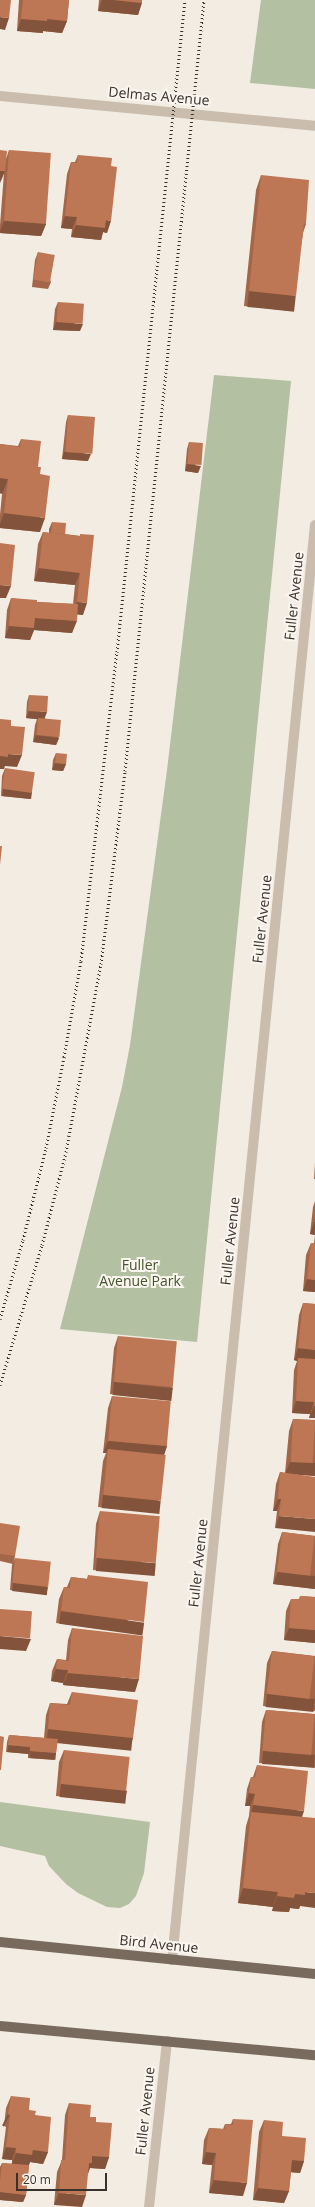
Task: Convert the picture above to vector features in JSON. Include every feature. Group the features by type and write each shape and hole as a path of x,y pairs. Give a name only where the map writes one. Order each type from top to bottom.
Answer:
{"main road":[{"name":"Bird Avenue","path":"0,1942 315,1974"},
{"path":"0,2026 315,2055"}],"street":[{"name":"Delmas Avenue","path":"0,96 315,126"},
{"name":"Fuller Avenue","path":"172,1960 315,525"},
{"name":"Fuller Avenue","path":"149,2207 167,2041"}],"green space":[{"path":"261,0 315,0 315,89 250,83"},
{"name":"Fuller Avenue Park","path":"214,375 291,381 197,1342 60,1329 122,1087 130,1045 167,770"},
{"path":"0,1802 150,1822 144,1873 136,1896 129,1904 120,1908 107,1907 78,1893 66,1884 49,1866 45,1856 0,1846"}],"building":[{"path":"0,0 11,0 9,18 0,17"},
{"path":"23,0 69,0 67,21 21,19"},
{"path":"114,0 142,0 142,3"},
{"path":"0,150 7,151 5,171 0,171"},
{"path":"9,150 51,153 46,224 4,221"},
{"path":"78,155 112,158 111,166 117,167 111,221 106,220 105,228 76,225 77,217 65,216 71,162 77,163"},
{"path":"261,175 309,180 306,224 304,223 296,296 249,291"},
{"path":"38,252 55,255 50,283 33,280"},
{"path":"58,302 84,304 83,324 57,322"},
{"path":"68,415 95,417 92,454 65,452"},
{"path":"21,439 41,441 38,467 41,467 40,474 50,476 45,518 4,513 8,479 0,478 0,444 20,447"},
{"path":"189,442 203,443 201,465 187,464"},
{"path":"52,522 66,523 65,534 51,533"},
{"path":"43,532 80,536 80,534 94,535 87,603 77,602 80,573 39,568"},
{"path":"0,543 15,545 11,586 0,585"},
{"path":"11,598 37,600 37,602 78,604 77,621 35,618 34,628 9,626"},
{"path":"29,695 48,696 47,712 28,711"},
{"path":"38,718 61,720 59,737 37,735"},
{"path":"0,719 11,720 11,726 25,727 22,755 8,754 8,757 0,756"},
{"path":"56,753 67,754 66,764 55,763"},
{"path":"5,768 35,772 32,793 2,789"},
{"path":"0,846 2,846 0,865"},
{"path":"311,1243 315,1243 315,1280 307,1279"},
{"path":"303,1303 315,1304 315,1350 298,1348"},
{"path":"118,1336 177,1341 173,1387 114,1382"},
{"path":"298,1358 315,1359 315,1406 314,1402 296,1401"},
{"path":"112,1396 171,1401 167,1446 108,1441"},
{"path":"293,1419 315,1420 313,1463 291,1462"},
{"path":"108,1449 166,1455 161,1501 103,1495"},
{"path":"280,1472 315,1477 315,1519 279,1516 281,1499 278,1499"},
{"path":"100,1511 160,1516 156,1563 96,1558"},
{"path":"0,1523 20,1526 15,1556 0,1554"},
{"path":"282,1532 315,1536 310,1576 277,1572"},
{"path":"15,1558 51,1562 48,1587 12,1583"},
{"path":"88,1575 148,1582 144,1622 61,1611 64,1587 70,1588 71,1577 88,1579"},
{"path":"300,1596 315,1597 315,1630 289,1628 291,1599 300,1599"},
{"path":"0,1609 32,1611 30,1638 0,1636"},
{"path":"72,1628 143,1636 139,1679 68,1673 68,1670 56,1669 57,1659 69,1661"},
{"path":"272,1651 315,1656 309,1699 267,1694"},
{"path":"72,1692 138,1700 133,1738 48,1729 50,1703 70,1705"},
{"path":"266,1710 315,1714 311,1755 262,1751"},
{"path":"9,1735 58,1739 56,1753 30,1751 30,1747 8,1745"},
{"path":"0,1736 4,1737 1,1770 0,1770"},
{"path":"64,1750 130,1757 126,1791 60,1784"},
{"path":"257,1765 308,1771 304,1811 253,1805 255,1794 249,1793 251,1777 255,1778"},
{"path":"251,1812 315,1818 315,1893 305,1892 305,1895 295,1894 294,1898 277,1896 278,1892 243,1888"},
{"path":"11,2096 30,2098 29,2110 36,2111 35,2115 51,2117 48,2152 33,2150 32,2155 16,2153 16,2148 6,2147 10,2115 8,2114"},
{"path":"69,2103 91,2105 90,2117 96,2117 96,2122 112,2123 109,2157 92,2156 92,2163 89,2163 86,2195 59,2193 61,2160 65,2160"},
{"path":"233,2119 253,2120 247,2183 214,2180 216,2153 206,2152 209,2128 225,2129 225,2124 233,2125"},
{"path":"264,2120 283,2122 282,2136 306,2138 304,2161 292,2160 289,2191 258,2188"},
{"path":"2,2163 29,2165 26,2195 0,2192"}],"railway":[{"path":"0,1319 23,1240 46,1148 81,961 117,652 185,0"},
{"path":"0,1385 42,1245 66,1152 101,964 125,771 204,0"}]}
